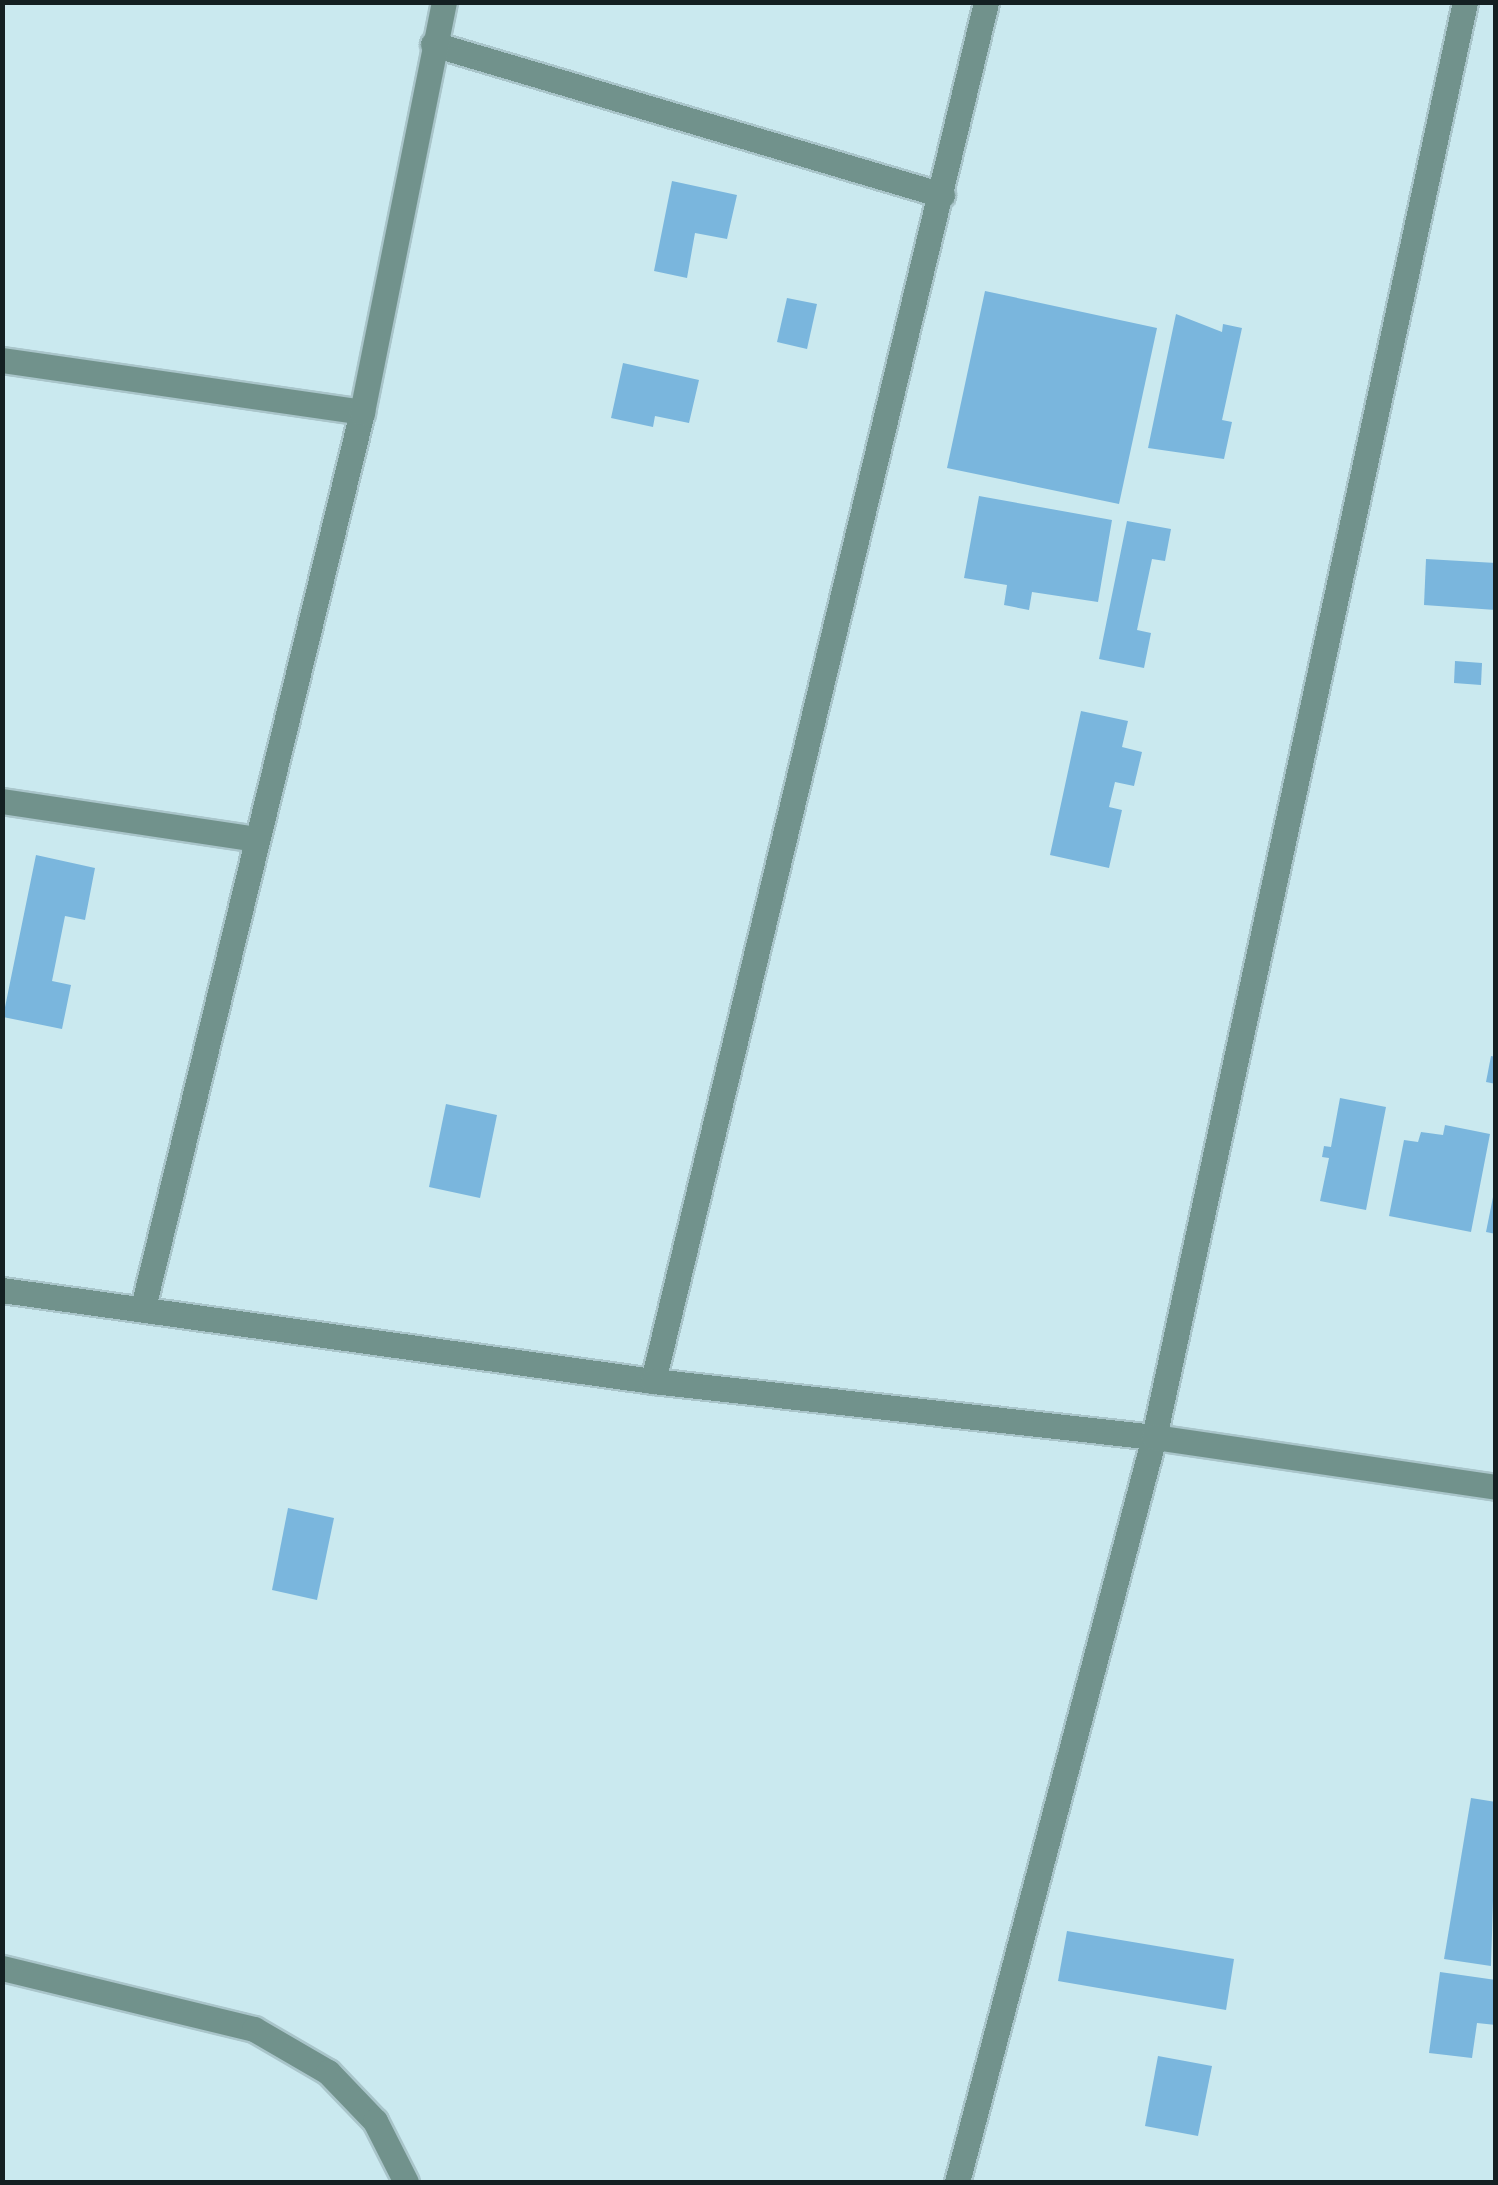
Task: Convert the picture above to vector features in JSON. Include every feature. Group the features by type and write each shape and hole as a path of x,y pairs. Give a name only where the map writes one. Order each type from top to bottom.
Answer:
{"street":[{"path":"144,1308 362,412 444,2"},
{"path":"653,1380 986,2"},
{"path":"956,2182 1154,1437 1465,2"},
{"path":"433,44 942,196"},
{"path":"2,360 362,412"},
{"path":"2,800 256,839"},
{"path":"2,1290 653,1380 1154,1437 1496,1488"},
{"path":"2,1968 254,2029 328,2072 375,2120 406,2182"}],"building":[{"path":"672,181 737,195 727,239 695,233 687,278 654,271"},
{"path":"985,291 1157,328 1119,504 947,468"},
{"path":"787,298 817,304 807,349 777,342"},
{"path":"1176,314 1222,332 1223,324 1242,328 1222,420 1232,422 1224,459 1148,448"},
{"path":"623,363 699,380 689,423 655,416 653,427 611,418"},
{"path":"979,496 1112,520 1098,602 1032,592 1029,610 1004,605 1007,585 964,578"},
{"path":"1127,521 1171,529 1165,561 1152,559 1137,630 1151,633 1144,668 1099,659"},
{"path":"1426,559 1496,563 1496,610 1424,605"},
{"path":"1455,661 1482,663 1481,685 1454,683"},
{"path":"1081,711 1128,721 1122,747 1142,752 1134,786 1115,782 1109,807 1122,810 1109,868 1050,855"},
{"path":"36,855 95,868 85,920 65,916 52,981 71,985 62,1029 3,1017"},
{"path":"1491,1056 1496,1057 1496,1084 1486,1082"},
{"path":"1340,1098 1386,1107 1366,1210 1320,1201 1329,1158 1322,1157 1324,1146 1331,1147"},
{"path":"446,1104 497,1115 480,1198 429,1187"},
{"path":"1445,1125 1490,1134 1471,1232 1389,1216 1404,1140 1418,1142 1421,1132 1443,1135"},
{"path":"1496,1192 1496,1234 1486,1232"},
{"path":"288,1508 334,1518 317,1600 272,1590"},
{"path":"1471,1798 1496,1802 1491,1966 1444,1959"},
{"path":"1067,1931 1234,1959 1226,2010 1058,1981"},
{"path":"1440,1972 1496,1980 1496,2025 1477,2023 1472,2058 1429,2053"},
{"path":"1158,2056 1212,2066 1198,2136 1145,2126"}]}
